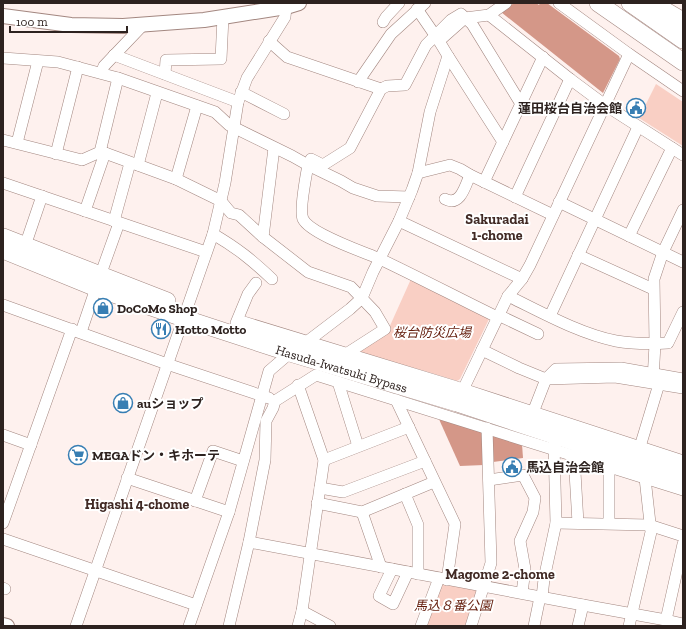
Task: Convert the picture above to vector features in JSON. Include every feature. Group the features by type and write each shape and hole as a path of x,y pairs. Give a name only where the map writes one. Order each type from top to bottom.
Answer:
{"highway":[{"path":"598,3 683,62"},
{"path":"630,3 683,40"},
{"path":"652,3 683,22"},
{"name":"Hasuda-Iwatsuki Bypass","path":"3,237 25,246 98,282"},
{"name":"Hasuda-Iwatsuki Bypass","path":"3,250 185,313 297,349 459,398 532,415 683,464"},
{"name":"Hasuda-Iwatsuki Bypass","path":"185,313 236,323 297,349 343,356 459,398 554,442 683,478"}],"main road":[{"path":"3,16 77,25 108,26 223,17 286,7 299,3"},
{"path":"3,624 8,626"}],"street":[{"path":"383,22 399,3"},
{"path":"3,58 58,62 118,78 157,93 215,112 229,124 234,122 323,165 350,148 382,89 387,86 404,84 426,45 437,39 465,18 489,14 506,3"},
{"path":"559,3 683,91"},
{"path":"358,82 391,34 421,6 437,39 503,142"},
{"path":"76,626 213,234 221,200 239,97 247,78 285,17 286,7"},
{"path":"392,12 403,23"},
{"path":"489,14 605,105 683,155"},
{"path":"165,74 166,60 221,59 223,17"},
{"path":"465,18 472,24 521,104"},
{"path":"101,73 104,66 142,24"},
{"path":"269,41 287,57 382,89"},
{"path":"459,398 508,296 522,279 554,215 629,54"},
{"path":"114,55 165,74 239,97 284,114"},
{"path":"189,626 229,512 269,372 362,298 399,221 418,173 430,112 448,56"},
{"path":"484,182 543,57"},
{"path":"17,143 38,61"},
{"path":"56,154 78,67"},
{"path":"86,211 102,153 118,78"},
{"path":"515,197 570,79"},
{"path":"3,523 31,445 76,331 98,282 157,93"},
{"path":"176,179 197,106"},
{"path":"234,122 274,148 353,188 377,196 409,197"},
{"path":"550,316 638,127"},
{"path":"3,140 82,160 102,153 176,179 221,200 232,213 239,215 263,237 308,272 351,287 375,312 385,329 343,356"},
{"path":"263,237 274,148"},
{"path":"629,236 672,148"},
{"path":"308,165 302,219 309,226 336,241 380,259 538,334"},
{"path":"418,173 450,166 460,169 554,215"},
{"path":"445,199 450,202 455,201 461,195 470,175"},
{"path":"3,183 206,252"},
{"path":"25,246 42,196"},
{"path":"559,202 683,262"},
{"path":"639,450 655,380 653,290 656,268 683,210"},
{"path":"399,221 522,279"},
{"path":"213,234 230,243 251,258 272,279"},
{"path":"578,256 653,290"},
{"path":"236,323 248,294 256,283"},
{"path":"508,296 583,331 616,341 655,344 668,343 683,312"},
{"path":"3,305 167,364 275,400"},
{"path":"482,350 546,379 615,377 655,380 683,379"},
{"path":"229,626 249,542 266,460 266,422 275,400 316,374 487,428 554,442 574,455 683,490"},
{"path":"532,415 546,379"},
{"path":"655,380 683,388"},
{"path":"338,382 358,446"},
{"path":"298,385 324,460 302,612 298,626"},
{"path":"396,400 455,524 443,579 421,626"},
{"path":"324,460 409,427"},
{"path":"471,626 491,563 487,428"},
{"path":"3,435 31,445"},
{"path":"534,626 556,523 554,442"},
{"path":"195,501 213,451 243,461"},
{"path":"574,455 578,523"},
{"path":"320,488 343,492 425,461"},
{"path":"609,466 609,523"},
{"path":"489,480 523,476 535,498 533,512 520,541 525,569 522,593"},
{"path":"127,478 229,512"},
{"path":"629,626 651,532 649,525 645,478"},
{"path":"317,504 362,512 434,482"},
{"path":"362,512 386,568 379,596 393,604 413,573 418,525 405,494"},
{"path":"556,523 649,525 681,533"},
{"path":"3,539 196,605"},
{"path":"249,542 674,623 683,544"},
{"path":"578,626 583,605"},
{"path":"302,612 330,626"}],"green space":[{"path":"656,84 683,102 683,146 639,118"},
{"name":"桜台防災広場","path":"411,279 489,319 460,379 457,381 354,351 389,328"},
{"name":"馬込８番公園","path":"444,583 475,588 477,592 467,626 424,626 440,585"}],"shaded area":[{"path":"514,3 536,3 539,5 540,3 547,3 619,56 620,59 603,93 501,12"},
{"path":"438,417 484,434 484,465 460,466"},
{"path":"495,435 522,444 523,458 493,462 492,437"}],"place":[{"name":"蓮田桜台自治会館","path":"636,108"},
{"name":"DoCoMo Shop","path":"103,308"},
{"name":"Hotto Motto","path":"161,329"},
{"name":"auショップ","path":"123,403"},
{"name":"MEGAドン・キホーテ","path":"78,455"},
{"name":"馬込自治会館","path":"512,467"}],"district":[{"name":"Sakuradai 1-chome","path":"497,228"},
{"name":"Higashi 4-chome","path":"137,504"},
{"name":"Magome 2-chome","path":"500,574"}]}
